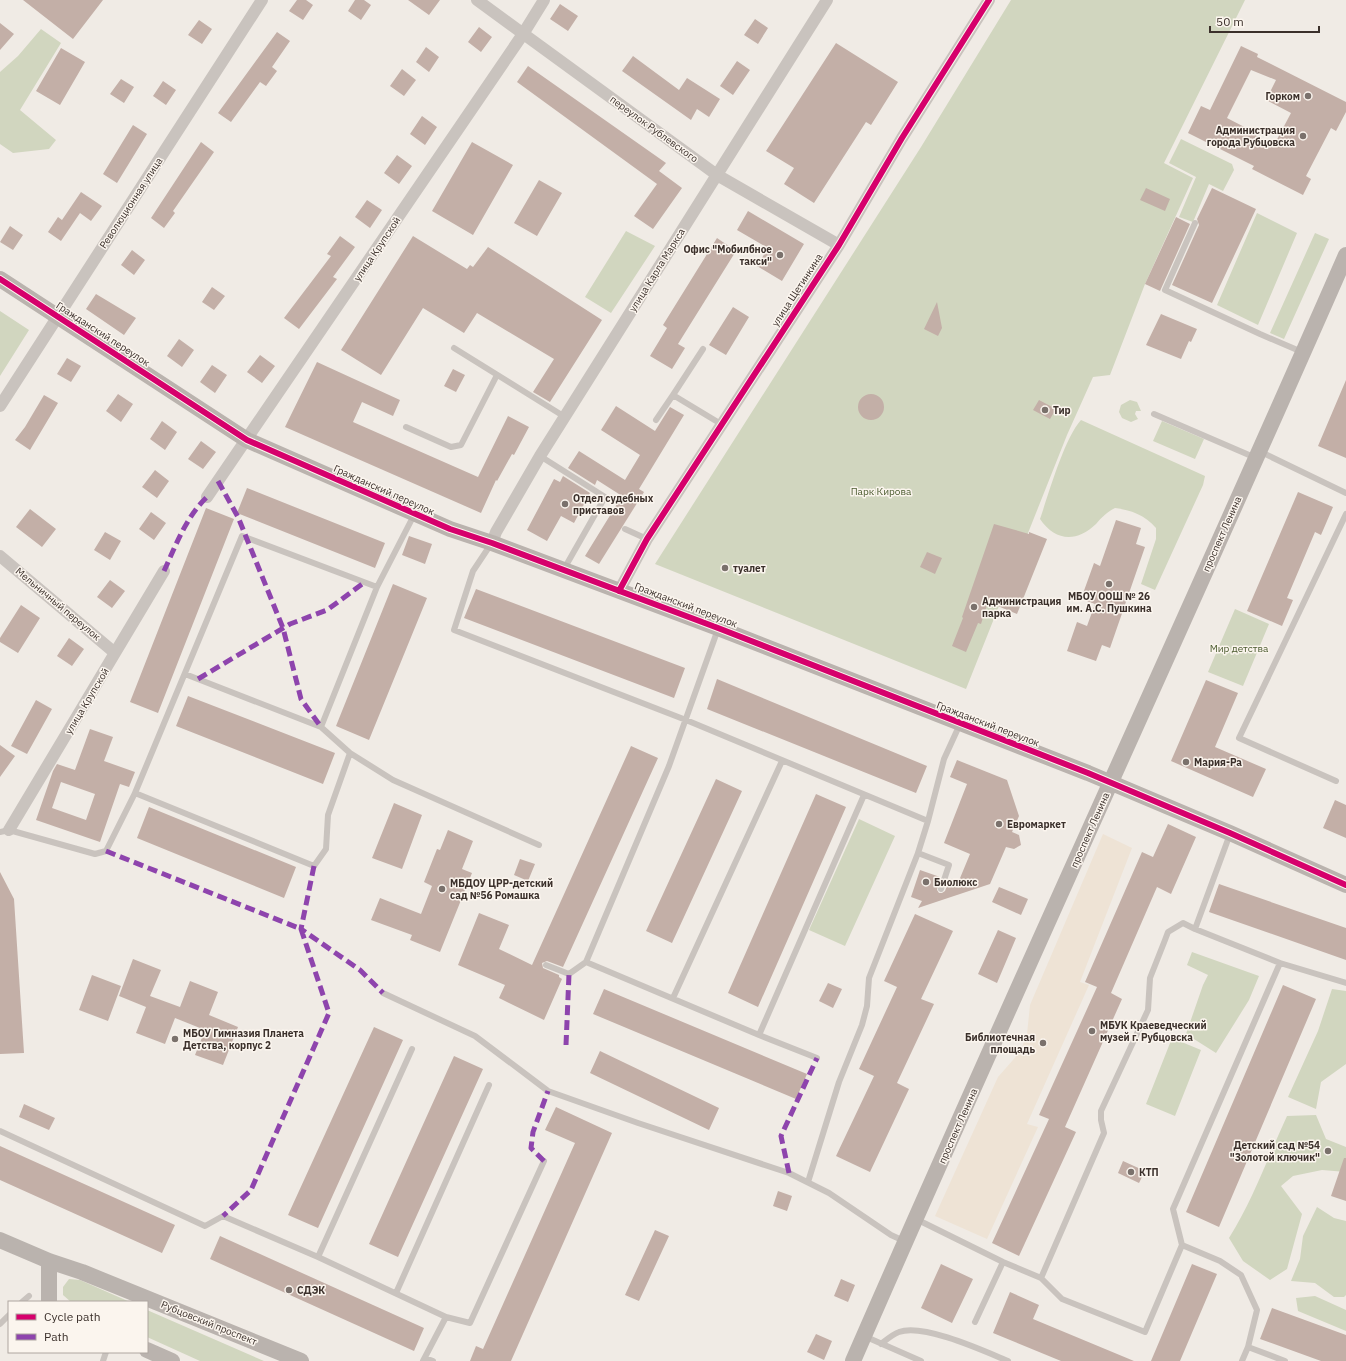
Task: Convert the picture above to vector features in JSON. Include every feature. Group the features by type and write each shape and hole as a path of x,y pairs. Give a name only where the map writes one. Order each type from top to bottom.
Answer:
{"street":[{"name":"Революционная улица","path":"0,406 262,0"},
{"name":"переулок Рублевского","path":"477,0 717,175 839,245"},
{"name":"улица Крупской","path":"207,497 523,34 544,0"},
{"name":"улица Карла Маркса","path":"492,543 496,532 540,456 827,0"},
{"name":"улица Щетинкина","path":"619,591 647,539 839,245 902,138 989,0"},
{"name":"проспект Ленина","path":"853,1361 905,1241 1346,256"},
{"name":"Гражданский переулок","path":"0,279 247,440 450,530 492,543 564,569 1111,783 1230,833 1346,885"},
{"name":"Мельничный переулок","path":"0,556 115,653"},
{"name":"улица Крупской","path":"4,831 115,653 164,571"},
{"name":"Рубцовский проспект","path":"0,1240 49,1261 82,1272 301,1361"},
{"path":"49,1261 49,1301"},
{"path":"148,1350 165,1359"}],"lane":[{"path":"1195,223 1165,290 1260,334 1304,352"},
{"path":"454,348 565,417"},
{"path":"656,420 703,349"},
{"path":"406,427 451,447 461,445 497,375"},
{"path":"673,395 721,424"},
{"path":"1154,414 1257,454 1346,493"},
{"path":"540,456 606,497 564,569"},
{"path":"1336,781 1239,738 1346,514"},
{"path":"321,727 377,587 414,515"},
{"path":"625,529 647,539"},
{"path":"4,831 95,854 106,851 135,793 242,536 377,587"},
{"path":"492,543 473,571 454,630 686,720 928,821"},
{"path":"546,965 569,974 586,962 669,766 718,628"},
{"path":"185,674 321,727 350,753 393,780 539,845"},
{"path":"808,1182 834,1096 862,1025 867,1006 869,978 918,853 944,759 960,724"},
{"path":"135,793 314,866 326,849 328,814 350,753"},
{"path":"673,998 782,760"},
{"path":"759,1034 864,795"},
{"path":"1195,930 1230,833"},
{"path":"918,853 949,865 941,889"},
{"path":"1041,1278 1104,1133 1101,1120 1101,1111 1148,1010 1150,978 1168,932 1182,923 1195,930 1280,963 1346,983"},
{"path":"586,962 817,1058"},
{"path":"916,1219 1003,1262 1041,1278 1062,1299 1145,1332 1182,1245 1172,1209 1280,963"},
{"path":"383,993 476,1036 548,1091 645,1126 790,1173 829,1193 891,1235 905,1241"},
{"path":"318,1257 412,1049"},
{"path":"396,1293 489,1085"},
{"path":"0,1131 205,1226 223,1216 318,1257 446,1317 470,1323 544,1161"},
{"path":"1182,1245 1220,1261 1241,1275 1257,1310 1248,1348 1242,1361"},
{"path":"975,1322 1003,1262"},
{"path":"23,1301 29,1296"},
{"path":"0,1324 8,1316"},
{"path":"433,1361 424,1359 446,1317"},
{"path":"881,1344 899,1332 917,1330 965,1344 1008,1361"},
{"path":"864,1336 918,1360"},
{"path":"1248,1348 1285,1361"}],"green space":[{"name":"Парк Кирова","path":"1011,0 1245,0 1164,163 1193,178 1145,284 1110,375 1093,377 1067,435 966,689 655,564 921,147"},
{"path":"41,29 61,43 20,110 56,140 49,149 13,153 0,144 0,72 18,56"},
{"path":"1181,139 1232,164 1234,170 1223,191 1209,184 1193,222 1179,217 1196,177 1169,163"},
{"path":"1257,213 1297,233 1258,325 1217,305"},
{"path":"626,231 655,246 611,313 585,297"},
{"path":"1315,233 1329,239 1284,339 1270,333"},
{"path":"0,311 29,330 0,376"},
{"path":"1130,400 1137,402 1141,411 1136,411 1135,414 1138,419 1131,422 1122,418 1119,412 1121,405"},
{"path":"1081,420 1205,476 1203,485 1155,590 1141,584 1156,539 1156,528 1142,516 1127,510 1115,508 1088,530 1073,537 1066,537 1052,532 1040,519 1063,453"},
{"path":"1162,421 1204,439 1195,459 1153,441"},
{"name":"Мир детства","path":"1235,609 1269,624 1243,686 1208,672"},
{"path":"859,819 895,836 845,946 809,930"},
{"path":"1192,952 1259,976 1249,1000 1216,1053 1186,1034 1208,975 1187,965"},
{"path":"1332,989 1346,991 1346,1064 1321,1082 1316,1109 1288,1097 1318,1031"},
{"path":"1172,1038 1201,1050 1175,1116 1146,1104"},
{"path":"1316,1115 1326,1139 1346,1147 1346,1172 1322,1170 1293,1176 1281,1186 1302,1214 1287,1269 1270,1280 1243,1261 1229,1238 1246,1209 1287,1116"},
{"path":"1317,1207 1334,1218 1346,1221 1346,1295 1344,1297 1334,1297 1315,1283 1291,1281 1300,1259 1303,1236"},
{"path":"69,1279 80,1280 128,1301 70,1301 63,1295 63,1287"},
{"path":"1315,1296 1346,1310 1346,1331 1298,1311 1296,1298"},
{"path":"148,1310 264,1361 200,1361 148,1337"}],"shaded area":[{"name":"Библиотечная площадь","path":"1103,834 1132,848 1080,982 1089,985 1027,1124 1038,1127 987,1239 935,1216 998,1077 1020,1052 1027,1034 1030,1005"}],"building":[{"path":"23,0 103,0 73,39"},
{"path":"297,0 306,0 313,5 303,20 289,11"},
{"path":"355,0 364,0 371,5 361,20 348,11"},
{"path":"408,0 440,0 429,15"},
{"path":"560,4 578,16 568,31 550,19"},
{"path":"755,19 768,28 758,44 744,35"},
{"path":"199,20 212,29 202,44 188,35"},
{"path":"0,23 14,34 0,50"},
{"path":"479,27 492,37 481,52 468,42"},
{"path":"277,32 290,41 272,67 277,71 266,86 260,82 231,122 218,113"},
{"path":"836,43 898,82 871,125 866,122 814,203 784,184 794,168 766,151"},
{"path":"1241,46 1258,54 1257,57 1346,102 1346,112 1336,131 1331,128 1306,176 1311,179 1303,195 1252,169 1254,166 1188,133 1201,106 1210,110","holes":["1251,70 1276,80 1266,100 1291,113 1274,145 1253,134 1254,132 1227,118"]},
{"path":"426,47 439,57 429,72 416,62"},
{"path":"61,48 85,62 60,105 36,91"},
{"path":"633,56 679,90 687,78 720,99 709,117 697,109 691,120 622,71"},
{"path":"737,61 750,70 733,95 720,86"},
{"path":"528,66 666,163 659,171 682,188 653,229 634,216 657,184 517,82"},
{"path":"402,69 416,80 404,96 390,86"},
{"path":"121,79 134,87 124,103 110,94"},
{"path":"163,81 176,90 166,105 153,96"},
{"path":"422,116 437,127 425,145 410,134"},
{"path":"133,125 147,134 117,183 103,174"},
{"path":"201,142 214,152 173,211 175,213 164,228 151,218"},
{"path":"472,142 513,165 473,235 432,211"},
{"path":"397,155 412,166 399,184 384,173"},
{"path":"539,180 562,193 537,236 514,223"},
{"path":"1146,188 1170,199 1165,211 1140,200"},
{"path":"1212,188 1256,209 1212,303 1172,285 1199,225 1197,219"},
{"path":"81,192 102,206 91,221 80,213 61,241 48,232 58,217 62,220"},
{"path":"367,200 382,210 370,228 355,217"},
{"name":"Офис \"Мобилбное такси\"","path":"748,211 804,244 782,281 757,266 768,248 737,230"},
{"path":"1176,217 1190,224 1160,291 1145,284"},
{"path":"10,226 23,235 13,250 0,242"},
{"path":"340,236 355,247 333,277 337,279 299,329 284,318 331,256 327,254"},
{"path":"413,236 467,269 470,265 473,267 488,247 602,320 550,402 533,392 554,359 477,313 464,333 423,308 381,375 341,350"},
{"path":"717,238 736,251 678,344 685,348 672,369 650,356 667,328 663,325"},
{"path":"132,250 145,260 134,275 121,265"},
{"path":"212,287 225,296 214,310 202,302"},
{"path":"96,294 136,318 124,335 86,309"},
{"path":"937,302 942,328 938,336 924,329"},
{"path":"733,307 749,317 726,355 709,345"},
{"path":"1161,314 1197,329 1191,342 1189,341 1181,359 1146,345"},
{"path":"179,339 194,350 182,367 167,356"},
{"path":"260,355 275,366 262,383 247,372"},
{"path":"67,358 81,366 71,382 57,374"},
{"path":"317,362 400,400 393,416 362,402 353,422 478,477 508,416 529,427 514,455 512,454 497,481 496,480 481,513 285,427"},
{"path":"212,365 227,375 215,393 200,382"},
{"path":"453,369 465,375 456,392 444,386"},
{"path":"1346,380 1346,458 1318,446"},
{"path":"118,394 133,404 121,422 106,411"},
{"path":"871,394 880,398 884,407 880,416 871,420 862,416 858,407 862,398"},
{"path":"44,395 58,403 30,450 15,440 25,427"},
{"name":"Тир","path":"1039,400 1056,409 1050,419 1033,410"},
{"path":"616,406 655,431 670,407 684,415 639,489 644,492 599,564 585,556 622,496 597,480 595,485 568,468 579,451 625,480 640,455 601,430"},
{"path":"162,421 177,432 165,450 150,439"},
{"path":"201,441 216,452 203,469 188,459"},
{"path":"155,470 169,481 157,498 142,487"},
{"path":"563,476 590,493 574,523 561,516 547,541 527,530 554,479 560,482"},
{"path":"247,488 385,543 375,568 237,513"},
{"path":"1298,492 1333,507 1321,535 1315,532 1287,598 1293,600 1282,626 1247,611"},
{"path":"206,508 234,519 158,713 130,702"},
{"path":"30,509 56,529 42,547 16,527"},
{"path":"151,512 166,523 154,540 139,529"},
{"name":"МБОУ ООШ № 26 им. А.С. Пушкина","path":"1116,520 1141,528 1136,544 1145,547 1110,648 1102,645 1096,661 1067,651 1077,622 1087,626 1095,604 1081,599 1094,563 1100,566"},
{"path":"994,524 1029,534 1029,532 1047,539 1017,614 988,602 981,624 978,623 966,652 952,646 963,618 962,617"},
{"path":"105,532 121,541 110,560 94,550"},
{"path":"409,536 432,544 425,564 402,555"},
{"path":"927,552 942,558 935,574 920,567"},
{"path":"110,580 125,591 112,608 97,597"},
{"path":"393,584 427,598 369,740 336,726"},
{"path":"476,589 685,668 674,698 464,618"},
{"path":"21,605 40,618 18,653 0,642 0,638"},
{"path":"69,638 84,649 72,666 57,656"},
{"path":"717,679 927,766 916,793 707,709"},
{"path":"1206,680 1238,693 1215,747 1266,769 1253,797 1171,761"},
{"path":"188,696 335,753 323,784 176,726"},
{"path":"36,700 52,709 27,754 11,746"},
{"path":"90,729 113,737 104,761 135,772 129,787 120,784 100,842 36,820 53,771 57,764 75,770","holes":["61,782 95,794 86,820 52,808"]},
{"path":"0,745 15,756 0,777"},
{"path":"631,746 658,758 563,967 547,961 542,963 543,968 559,975 562,979 544,1020 499,998 505,985 458,965 479,913 509,925 499,949 532,965"},
{"name":"Евромаркет","path":"957,760 1007,780 1019,816 1012,832 1019,835 1021,845 1014,849 1006,847 990,884 918,908 922,901 911,897 920,870 940,877 937,890 939,893 942,893 945,891 949,880 958,883 970,854 944,843 967,784 950,777"},
{"path":"716,779 742,791 672,943 646,931"},
{"path":"816,794 846,807 758,1007 728,993"},
{"path":"1335,800 1346,805 1346,838 1323,828"},
{"path":"394,803 422,815 402,869 372,858"},
{"path":"149,807 296,867 284,898 137,838"},
{"path":"1168,824 1196,837 1171,894 1157,887 1111,993 1122,999 1065,1127 1076,1132 1019,1256 992,1243 1049,1119 1039,1115 1097,987 1085,982 1142,852 1153,857"},
{"path":"448,830 473,841 462,869 472,873 440,952 410,940 412,935 371,920 380,898 421,914 432,886 424,882 437,849 440,850"},
{"path":"520,859 535,864 528,881 514,875"},
{"path":"0,872 14,899 24,1053 0,1054"},
{"path":"1219,884 1346,928 1346,960 1209,912"},
{"path":"999,887 1028,899 1021,915 992,902"},
{"path":"915,914 953,931 921,999 934,1004 897,1083 909,1089 870,1172 836,1156 874,1076 859,1069 897,987 884,981"},
{"path":"998,930 1016,938 997,983 978,974"},
{"path":"133,959 161,970 150,996 180,1007 190,981 218,992 209,1015 238,1027 223,1065 195,1055 205,1030 175,1018 165,1044 136,1033 146,1007 119,996"},
{"path":"92,975 121,986 108,1021 79,1010"},
{"path":"828,983 842,989 833,1008 819,1001"},
{"path":"1283,985 1316,999 1219,1227 1186,1212"},
{"path":"604,989 807,1074 796,1099 593,1014"},
{"path":"374,1027 403,1040 318,1228 288,1215"},
{"path":"600,1051 719,1108 709,1130 590,1073"},
{"path":"454,1056 483,1069 398,1257 369,1244"},
{"path":"24,1104 55,1118 49,1130 19,1117"},
{"path":"556,1107 612,1133 511,1361 470,1361 476,1346 483,1349 575,1143 545,1130"},
{"path":"0,1146 175,1225 162,1253 0,1180"},
{"path":"1344,1158 1346,1158 1346,1201 1331,1196"},
{"name":"КТП","path":"1123,1161 1145,1171 1139,1183 1118,1173"},
{"path":"778,1191 792,1196 787,1211 773,1206"},
{"path":"655,1230 669,1236 639,1301 625,1295"},
{"path":"220,1236 424,1328 414,1351 210,1259"},
{"path":"941,1264 973,1279 952,1323 921,1308"},
{"path":"1192,1264 1217,1274 1180,1361 1151,1361"},
{"path":"841,1279 855,1285 848,1302 834,1296"},
{"path":"1010,1292 1039,1305 1033,1319 1134,1361 1061,1361 993,1333"},
{"path":"1272,1308 1346,1335 1346,1361 1321,1361 1260,1339"},
{"path":"816,1334 832,1341 824,1360 807,1352"}],"marked path":[{"path":"218,481 238,517 283,628 301,699 321,727"},
{"path":"164,571 187,522 207,497"},
{"path":"198,679 290,624 327,610 365,582"},
{"path":"106,851 301,929 329,1013 251,1190 223,1216"},
{"path":"314,866 301,929 360,970 383,993"},
{"path":"566,1045 569,974"},
{"path":"789,1173 781,1136 817,1058"},
{"path":"544,1161 531,1148 533,1132 548,1091"}],"cycle path":[{"path":"619,591 647,539 839,245 902,138 989,0"},
{"path":"0,279 247,440 450,529 492,543 718,628 1088,773 1230,833 1346,885"}],"place":[{"name":"Горком","path":"1308,96"},
{"name":"Администрация города Рубцовска","path":"1303,136"},
{"name":"Офис \"Мобилбное такси\"","path":"780,255"},
{"name":"Тир","path":"1045,410"},
{"name":"Отдел судебных приставов","path":"565,504"},
{"name":"туалет","path":"725,568"},
{"name":"МБОУ ООШ № 26 им. А.С. Пушкина","path":"1109,584"},
{"name":"Администрация парка","path":"974,607"},
{"name":"Мария-Ра","path":"1186,762"},
{"name":"Евромаркет","path":"999,824"},
{"name":"Биолюкс","path":"926,882"},
{"name":"МБДОУ ЦРР-детский сад №56 Ромашка","path":"442,889"},
{"name":"МБУК Краеведческий музей г. Рубцовска","path":"1092,1031"},
{"name":"МБОУ Гимназия Планета Детства, корпус 2","path":"175,1039"},
{"name":"Библиотечная площадь","path":"1043,1043"},
{"name":"Детский сад №54 \"Золотой ключик\"","path":"1328,1151"},
{"name":"КТП","path":"1131,1172"},
{"name":"СДЭК","path":"289,1290"}]}
